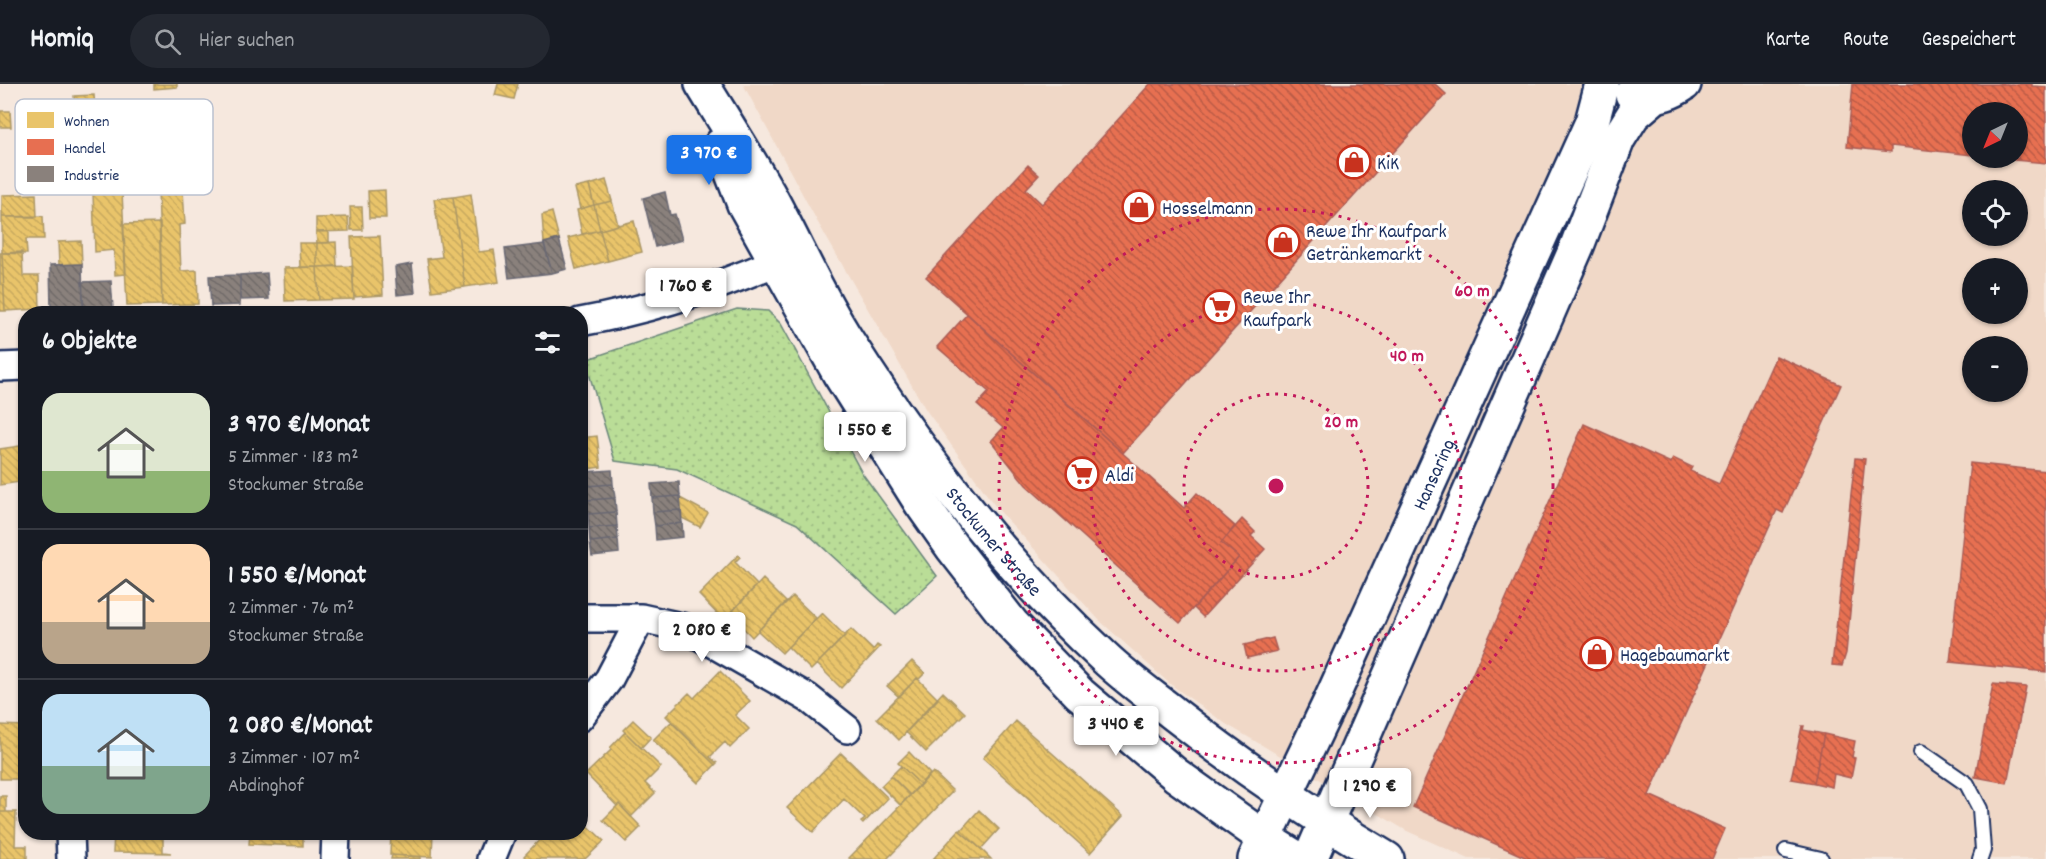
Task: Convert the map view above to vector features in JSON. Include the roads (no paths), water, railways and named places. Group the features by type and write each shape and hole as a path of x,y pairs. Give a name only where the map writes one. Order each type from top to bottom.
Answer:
{"main road":[{"name":"Stockumer Straße","path":"697,84 744,204 838,373 921,503 952,547 1012,624 1080,694 1260,849 1298,859"},
{"name":"Stockumer Straße","path":"702,84 768,194 846,339 932,467 1016,568 1105,658 1228,756 1326,823 1387,859"},
{"name":"Hansaring","path":"1260,849 1335,691 1592,122 1602,84"},
{"path":"1612,84 1641,97 1654,97 1672,92 1684,84"},
{"path":"1310,859 1577,246 1618,139 1634,115 1654,97"}],"street":[{"path":"588,321 625,314 699,292 776,262"},
{"path":"0,367 18,366"},
{"path":"588,618 641,618 686,628 808,698 847,729"},
{"path":"588,707 609,679 641,618"},
{"path":"70,840 71,859"},
{"path":"335,859 336,840"},
{"path":"491,859 499,840"}],"lane":[{"path":"1921,752 1967,784 1980,809 1983,850 1980,859"},
{"path":"1786,851 1821,859"}],"place":[{"name":"KiK","path":"1354,162"},
{"name":"Hosselmann","path":"1139,207"},
{"name":"Rewe Ihr Kaufpark Getränkemarkt","path":"1283,242"},
{"name":"Rewe Ihr Kaufpark","path":"1220,307"},
{"name":"Aldi","path":"1082,474"},
{"name":"Hagebaumarkt","path":"1597,654"}]}
